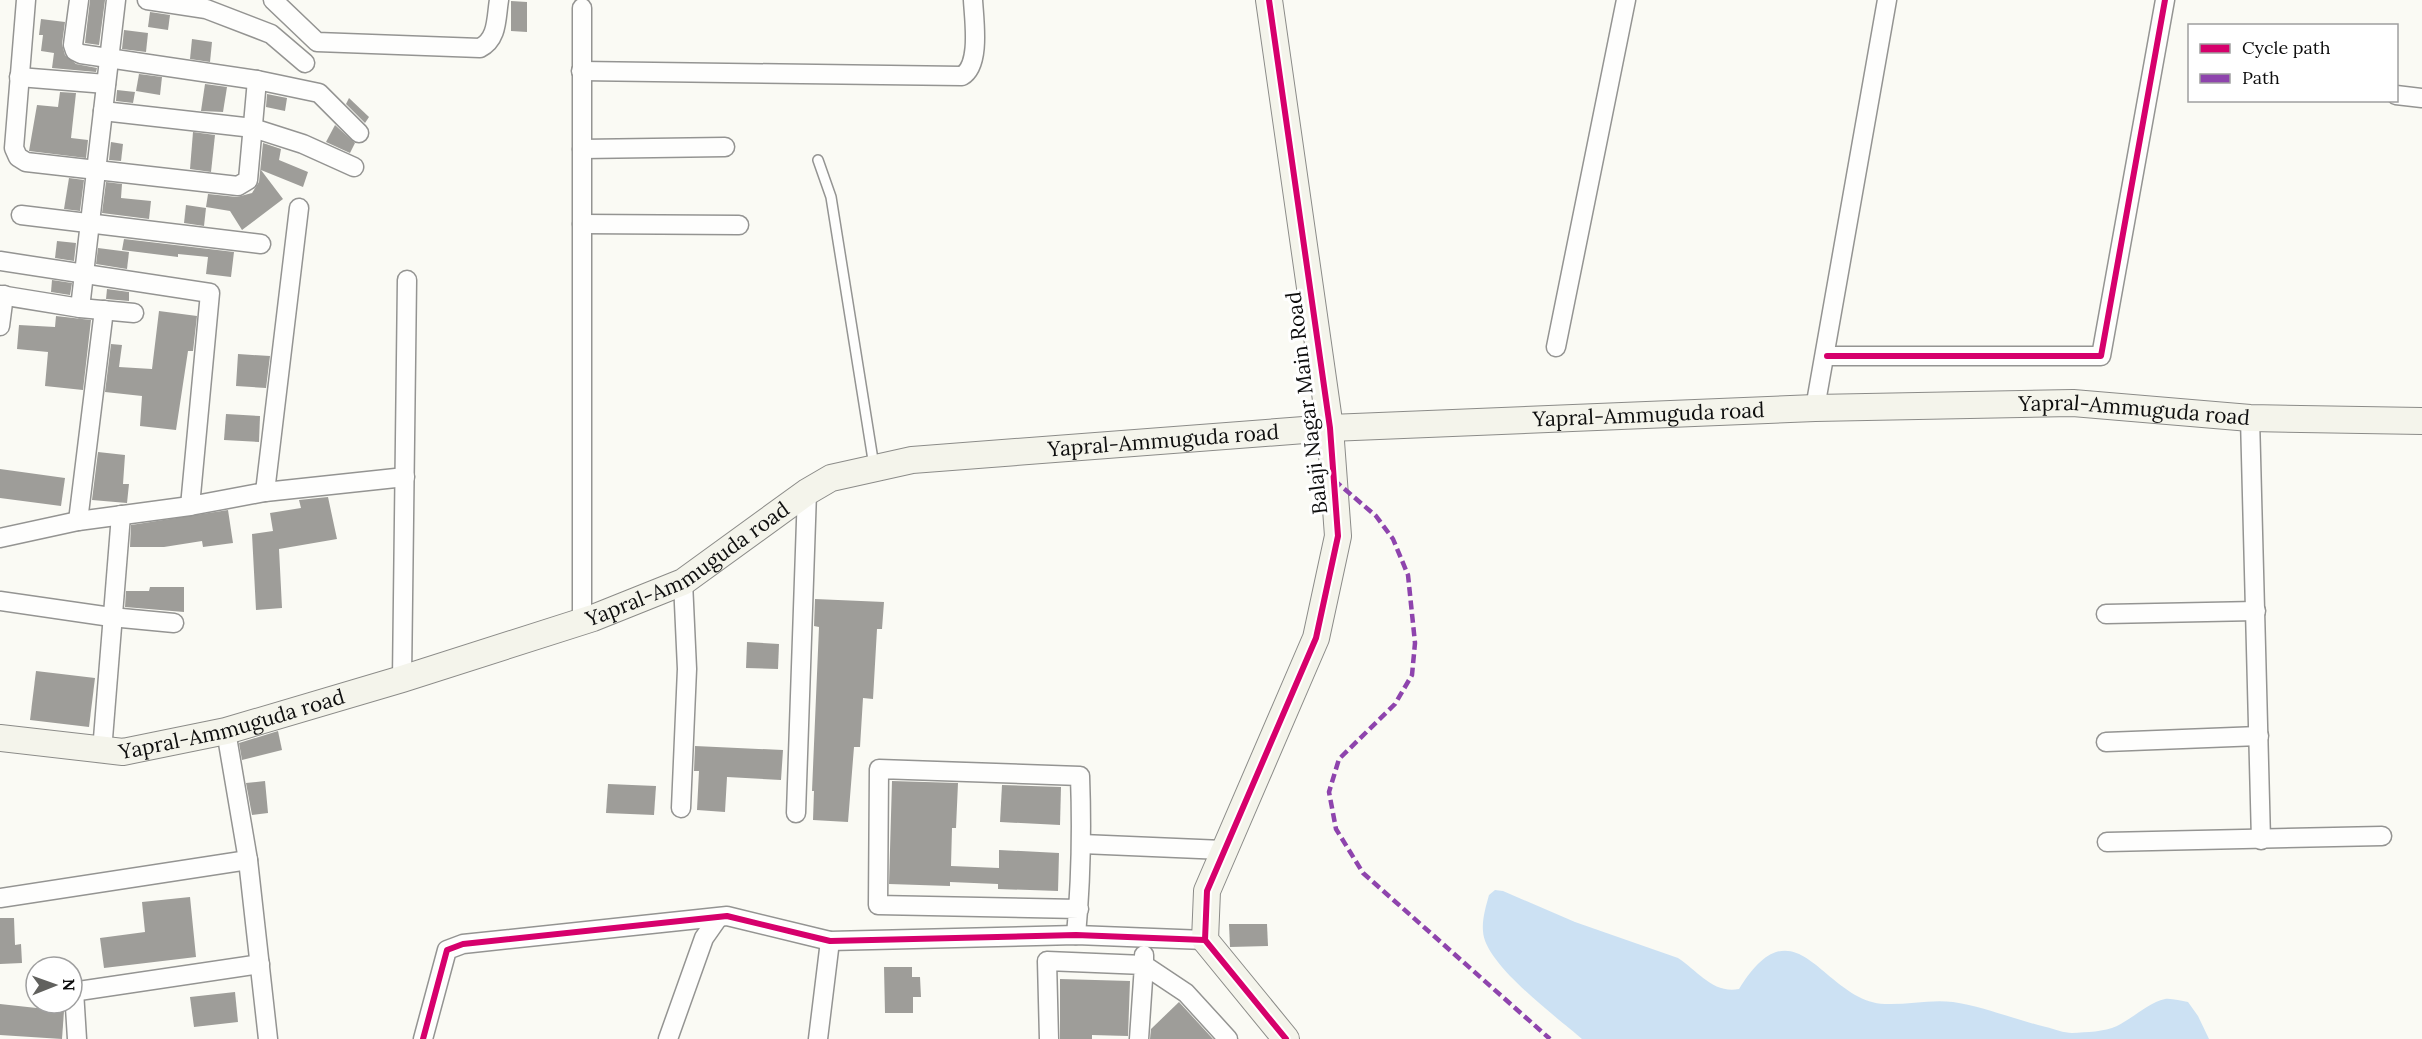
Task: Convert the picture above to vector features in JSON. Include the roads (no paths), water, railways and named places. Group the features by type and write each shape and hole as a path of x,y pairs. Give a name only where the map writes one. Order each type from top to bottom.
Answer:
{"main road":[{"name":"Balaji Nagar Main Road","path":"1205,940 1207,891 1316,638 1338,536 1330,428 1269,0"},
{"name":"Yapral-Ammuguda road","path":"0,738 123,752 226,731 402,679 582,622 683,582 807,492 831,478 912,460 1330,428 1815,408 2073,403 2250,418 2422,421"},
{"path":"1205,940 1286,1039"}],"street":[{"path":"26,0 14,148 18,157 26,162 238,186 248,180 257,80"},
{"path":"79,0 73,45 75,51 81,54 257,80 319,93 359,133"},
{"path":"80,308 116,0"},
{"path":"147,0 206,9 271,34 305,63"},
{"path":"273,0 317,42 480,48 489,44 494,34 500,0"},
{"path":"581,71 962,76 971,67 974,56 974,0"},
{"path":"1556,348 1626,0"},
{"path":"1815,408 1887,0"},
{"path":"1827,356 2101,356 2165,0"},
{"path":"582,8 582,622"},
{"path":"20,77 106,84"},
{"path":"2398,95 2422,99"},
{"path":"103,111 253,128 303,144 354,167"},
{"path":"582,149 725,147"},
{"path":"266,492 299,208"},
{"path":"21,215 261,244"},
{"path":"582,224 739,225"},
{"path":"0,261 210,293 190,506"},
{"path":"402,679 407,280"},
{"path":"0,327 2,295 134,314"},
{"path":"78,521 105,310"},
{"path":"2250,418 2261,840"},
{"path":"0,538 78,521 190,506 266,492 405,477"},
{"path":"796,813 807,492"},
{"path":"102,751 121,515"},
{"path":"681,808 687,669 683,582"},
{"path":"0,601 111,617 174,623"},
{"path":"2106,614 2256,611"},
{"path":"226,731 248,860 268,1039"},
{"path":"2106,742 2259,736"},
{"path":"1076,935 1079,909 1082,844 1080,776 879,769 878,905 1079,909"},
{"path":"2107,842 2382,836"},
{"path":"1082,844 1223,850"},
{"path":"0,898 248,860"},
{"path":"423,1039 447,950 463,944 727,916 830,941 1076,935 1205,940"},
{"path":"668,1039 704,938 718,918"},
{"path":"1139,1039 1144,939"},
{"path":"818,1039 830,941"},
{"path":"1049,1039 1047,961 1144,964 1186,993 1228,1039"},
{"path":"84,990 260,964"},
{"path":"75,1015 77,1039"}],"lane":[{"path":"818,160 831,197 874,468"}],"water":[{"path":"1495,890 1503,891 1575,922 1678,958 1714,985 1730,990 1739,989 1759,963 1777,952 1794,952 1810,960 1863,999 1885,1004 1953,1002 2072,1033 2112,1028 2153,1004 2170,999 2188,1002 2209,1039 1582,1039 1540,1004 1495,959 1483,931 1489,895"}]}
